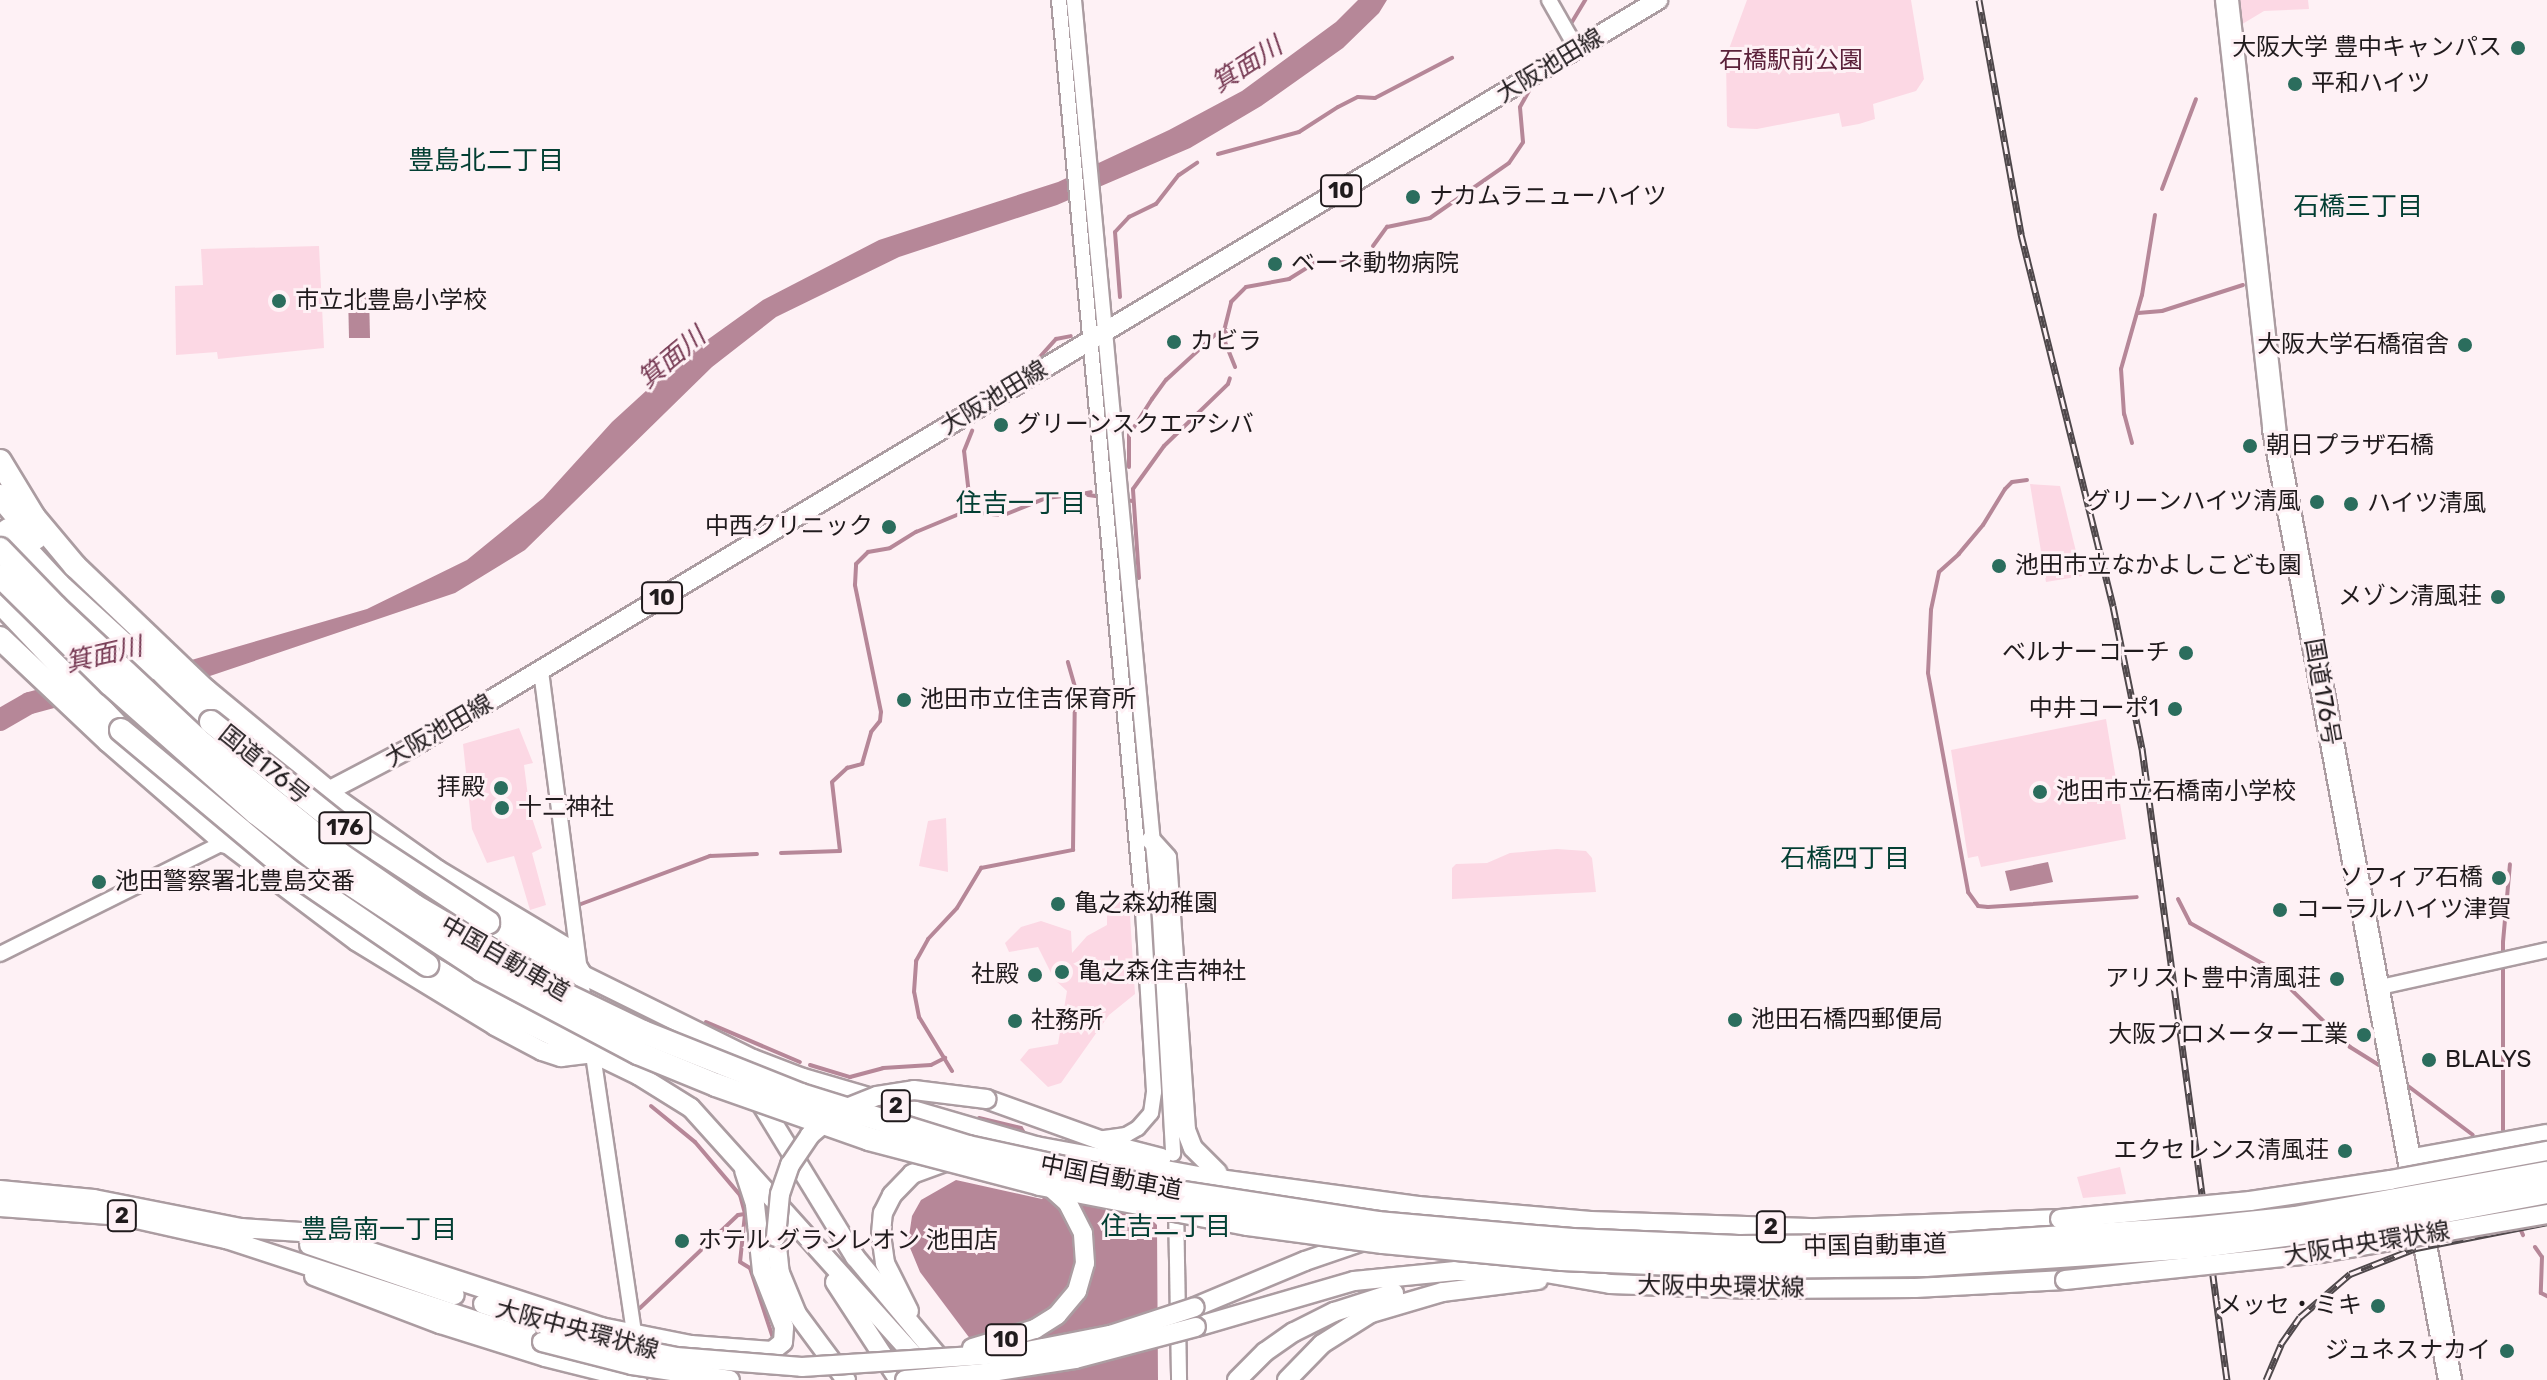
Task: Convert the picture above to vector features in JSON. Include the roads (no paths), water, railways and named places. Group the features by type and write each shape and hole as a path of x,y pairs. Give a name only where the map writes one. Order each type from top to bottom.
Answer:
{"highway":[{"name":"国道176号","path":"2227,0 2266,382 2450,1380"},
{"path":"0,461 34,517 75,566 206,691 328,792"},
{"name":"国道176号","path":"0,496 48,553 211,722 349,831 488,922 579,973"},
{"path":"0,520 58,584 211,722"},
{"name":"中国自動車道","path":"0,549 55,606 197,739 340,854 451,928 568,996 724,1067 865,1118 979,1150 1165,1190 1391,1225 1558,1239 1738,1247 1940,1246 2190,1229 2310,1215 2547,1173"},
{"name":"中国自動車道","path":"0,576 110,684 256,813 329,870 481,970 638,1053 731,1091 869,1139 1010,1177 1165,1209 1342,1237 1562,1259 1741,1267 1925,1265 2194,1247 2382,1222 2547,1192"},
{"path":"0,602 121,730"},
{"path":"0,621 121,730 287,869 427,965 508,1012 592,1053"},
{"path":"0,638 196,819 225,842"}],"main road":[{"name":"大阪池田線","path":"225,842 396,757 1658,0"},
{"name":"10","path":"328,792 438,870 566,947 579,973 708,1052 746,1082 866,1272 959,1380"},
{"path":"1151,840 1167,858 1186,1130 1193,1148 1226,1177"},
{"path":"225,842 356,941 495,1026 542,1051 561,1057 592,1053 638,1075 691,1108 936,1380"},
{"name":"大阪中央環状線","path":"579,973 753,1059 803,1078 1036,1146 1319,1194 1482,1212 1686,1226 1817,1228 2060,1219 2264,1199 2547,1151"},
{"name":"2","path":"846,1380 797,1314 780,1273 776,1237 779,1200 790,1165 810,1135 839,1111 877,1096 914,1090 986,1099 1097,1139 1226,1177"},
{"path":"2408,1159 2547,1134"},
{"name":"10","path":"802,1367 990,1344 1025,1334 1053,1319 1077,1291 1086,1258 1078,1220 1068,1203 1050,1187 1002,1163 958,1158 929,1165 912,1174 886,1205 881,1240 891,1279 919,1325 969,1380"},
{"path":"241,1236 301,1232 341,1242 546,1312 634,1335 733,1350 772,1351 781,1344 784,1327 762,1271 755,1204 742,1164"},
{"name":"大阪中央環状線","path":"0,1190 94,1199 241,1236 632,1365 730,1380"},
{"name":"大阪中央環状線","path":"0,1207 123,1216 241,1236"},
{"name":"大阪中央環状線","path":"543,1334 676,1357 802,1367 1017,1353 1110,1335 1195,1307 1344,1246 1482,1212"},
{"name":"大阪中央環状線","path":"902,1380 1075,1359 1196,1327 1316,1289 1398,1275 1514,1271 1604,1284 1803,1289 2065,1280 2321,1253 2547,1214"},
{"path":"802,1229 809,1249 902,1380"},
{"name":"2","path":"241,1236 383,1304 545,1357 639,1380"},
{"path":"1237,1380 1265,1352 1294,1332 1361,1303 1451,1282 1516,1278 1604,1284"},
{"path":"1287,1380 1322,1344 1371,1313 1443,1292 1535,1280"}],"street":[{"path":"1059,0 1068,18 1093,202 1098,335 1154,1092 1151,1113 1138,1128 1126,1135 1097,1139"},
{"path":"1074,0 1068,18 1078,208 1098,335 1151,840 1173,1154"},
{"path":"1549,0 1577,49"},
{"path":"541,671 579,973 639,1380"},
{"path":"0,954 225,842"},
{"path":"2376,988 2547,950"},
{"path":"1175,1180 1179,1380"}],"waterway":[{"path":"1572,22 1585,0"},
{"path":"1218,154 1299,132 1358,97 1375,98 1452,58"},
{"path":"1373,246 1387,227 1430,218 1509,163 1523,142 1520,107 1529,91"},
{"path":"2162,189 2196,99"},
{"path":"1120,297 1115,232 1129,217 1156,204 1179,175 1197,163"},
{"path":"2132,443 2124,414 2121,369 2142,295 2155,215"},
{"path":"1224,331 1231,302 1246,287 1289,279 1315,263 1359,260 1369,252"},
{"path":"2138,313 2162,311 2243,285"},
{"path":"1227,330 1225,342 1235,367"},
{"path":"1129,467 1129,435 1152,399 1166,380 1215,335"},
{"path":"1038,359 1056,339 1071,336"},
{"path":"1139,578 1133,489 1164,446 1228,384 1230,378"},
{"path":"971,512 964,451 972,431"},
{"path":"2027,480 2012,482 2005,489 1983,525 1939,572 1931,610 1928,673 1968,892 1978,906 1988,907 2137,897"},
{"path":"1077,495 1091,492"},
{"path":"1088,495 1133,501"},
{"path":"781,853 840,851 832,782 847,768 862,764 871,732 880,721 881,712 855,585 856,564 868,552 890,548 916,532 964,512 1004,515 1046,498 1063,496"},
{"path":"952,1071 919,1017 914,992 916,961 928,939 957,908 981,868 1073,850 1075,687 1068,662"},
{"name":"箕面川","path":"0,720 30,703 123,678"},
{"path":"581,904 710,856 757,854"},
{"path":"2503,1130 2503,942 2510,864"},
{"path":"2178,899 2190,923 2267,966 2350,1047 2379,1065"},
{"path":"706,1022 800,1062"},
{"path":"810,1065 850,1077 883,1068 931,1065 945,1058"},
{"path":"2408,1086 2473,1135"},
{"path":"651,1106 695,1142 740,1195 745,1214 740,1262 750,1268 773,1338"},
{"path":"979,1118 1021,1128 1026,1136"},
{"path":"640,1308 738,1215 745,1214"},
{"path":"2519,1226 2523,1235"},
{"path":"2535,1247 2542,1257 2541,1293 2547,1296"}],"railway":[{"path":"1979,0 2021,234 2113,606 2142,748 2227,1380"},
{"path":"2266,1380 2281,1344 2300,1317 2350,1274 2416,1248 2547,1222"}],"place":[{"name":"大阪大学 豊中キャンパス","path":"2518,48"},
{"name":"平和ハイツ","path":"2295,84"},
{"name":"ナカムラニューハイツ","path":"1413,197"},
{"name":"ベーネ動物病院","path":"1275,264"},
{"name":"市立北豊島小学校","path":"279,301"},
{"name":"カビラ","path":"1174,342"},
{"name":"大阪大学石橋宿舎","path":"2465,345"},
{"name":"グリーンスクエアシバ","path":"1001,425"},
{"name":"朝日プラザ石橋","path":"2250,446"},
{"name":"グリーンハイツ清風","path":"2317,502"},
{"name":"ハイツ清風","path":"2351,504"},
{"name":"中西クリニック","path":"889,527"},
{"name":"池田市立なかよしこども園","path":"1999,566"},
{"name":"メゾン清風荘","path":"2498,597"},
{"name":"ベルナーコーチ","path":"2186,653"},
{"name":"池田市立住吉保育所","path":"904,700"},
{"name":"中井コーポ1","path":"2175,709"},
{"name":"拝殿","path":"501,788"},
{"name":"池田市立石橋南小学校","path":"2040,792"},
{"name":"十二神社","path":"502,808"},
{"name":"ソフィア石橋","path":"2499,878"},
{"name":"池田警察署北豊島交番","path":"99,882"},
{"name":"亀之森幼稚園","path":"1058,904"},
{"name":"コーラルハイツ津賀","path":"2280,910"},
{"name":"亀之森住吉神社","path":"1062,972"},
{"name":"社殿","path":"1035,975"},
{"name":"アリスト豊中清風荘","path":"2337,979"},
{"name":"池田石橋四郵便局","path":"1735,1020"},
{"name":"社務所","path":"1015,1021"},
{"name":"大阪プロメーター工業","path":"2364,1035"},
{"name":"BLALYS","path":"2429,1060"},
{"name":"エクセレンス清風荘","path":"2345,1151"},
{"name":"ホテル グランレオン 池田店","path":"682,1241"},
{"name":"メッセ・ミキ","path":"2378,1306"},
{"name":"ジュネスナカイ","path":"2507,1351"}],"district":[{"name":"豊島北二丁目","path":"486,161"},
{"name":"石橋三丁目","path":"2358,207"},
{"name":"住吉一丁目","path":"1021,504"},
{"name":"石橋四丁目","path":"1845,859"},
{"name":"住吉二丁目","path":"1166,1227"},
{"name":"豊島南一丁目","path":"379,1230"}],"park label":[{"name":"石橋駅前公園","path":"1791,61"}]}
